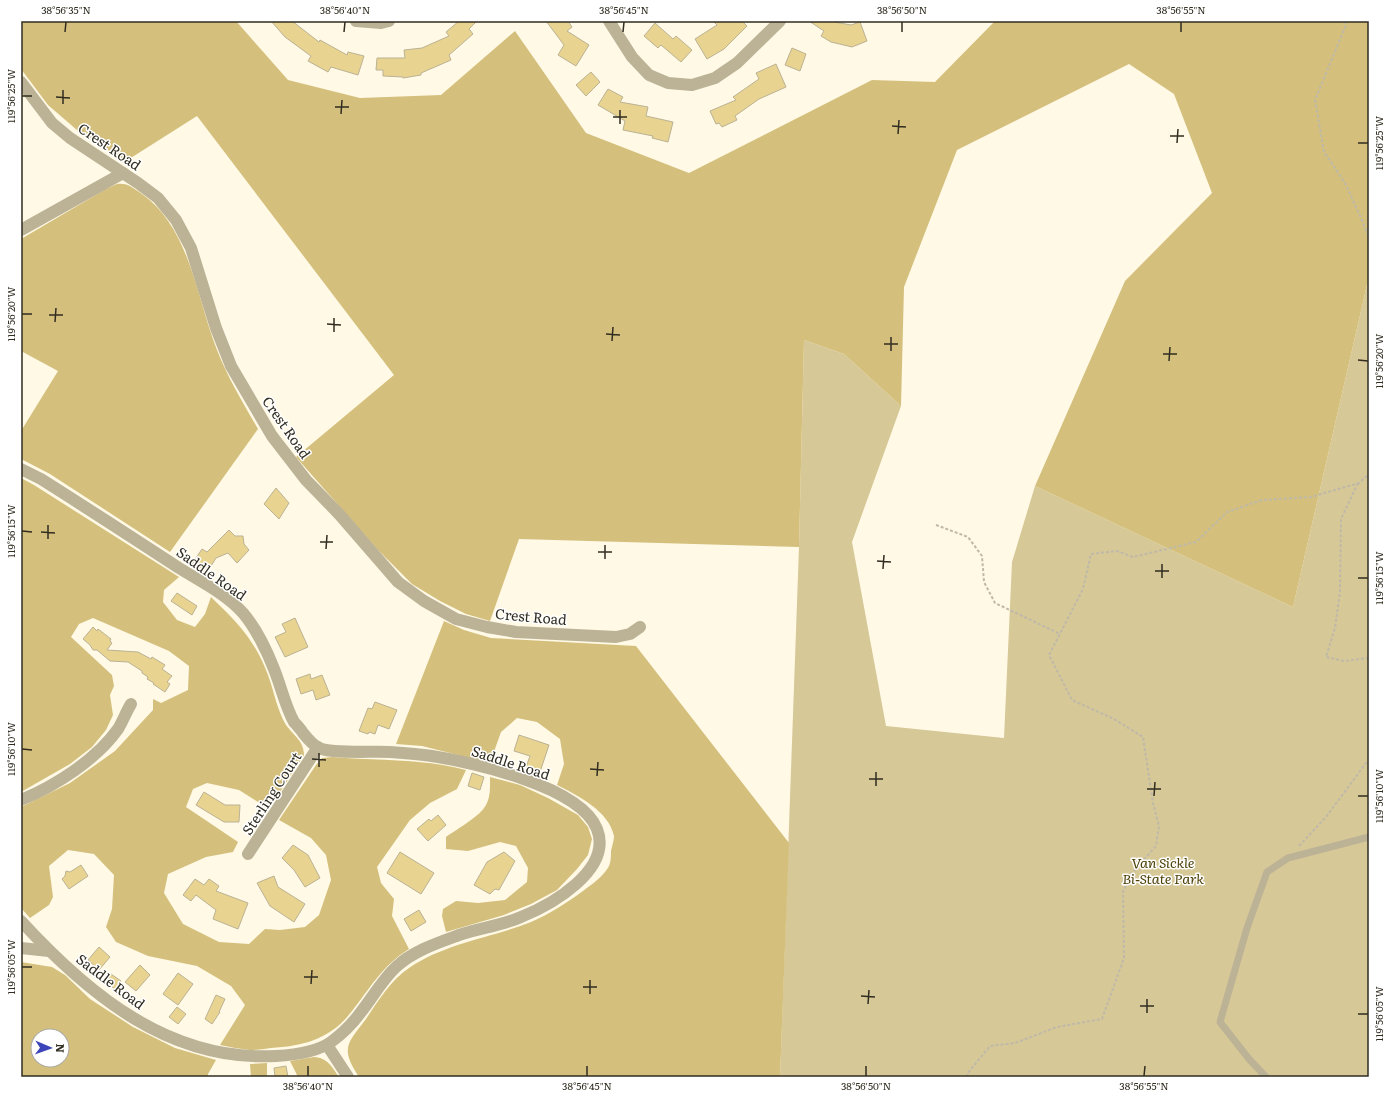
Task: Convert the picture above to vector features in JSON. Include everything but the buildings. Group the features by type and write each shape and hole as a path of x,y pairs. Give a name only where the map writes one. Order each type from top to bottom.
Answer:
{"street":[{"path":"356,21 381,23 390,21"},
{"path":"609,21 632,57 649,75 668,84 692,85 715,78 737,62 780,21"},
{"name":"Crest Road","path":"21,82 52,123 70,138 124,173 158,198 176,220 191,248 216,328 231,366 272,436 306,480 339,514 398,582 424,601 456,619 487,627 516,632 616,637 630,634 640,628"},
{"path":"21,230 124,173"},
{"name":"Saddle Road","path":"21,469 41,479 173,564 225,598 243,613 262,642 275,669 294,722 308,739 318,748 334,751 388,752 429,755 465,762 510,774 541,786 568,800 585,812 596,828 600,845 596,862 585,875 564,894 519,918 462,934 413,954 395,967 379,986 360,1014 344,1031 327,1045 310,1051 285,1056 254,1057 225,1054 194,1046 154,1029 119,1009 86,984 49,951 21,921"},
{"path":"21,800 55,783 85,763 110,739 118,728 131,704"},
{"name":"Sterling Court","path":"248,854 318,748"},
{"path":"21,948 49,951"},
{"path":"327,1045 348,1077"}],"lane":[{"path":"1266,1077 1249,1059 1220,1022 1247,928 1267,872 1288,858 1369,837"}],"path":[{"path":"1345,21 1346,25 1315,100 1324,152 1345,183 1369,238"},
{"path":"1369,474 1359,483 1341,519 1340,592 1335,628 1326,657 1344,661 1369,658"},
{"path":"968,1077 967,1074 990,1046 1015,1043 1057,1026 1102,1019 1124,958 1123,892 1132,873 1156,846 1159,826 1153,803 1143,737 1114,719 1072,700 1049,655 1083,589 1091,554 1117,550 1133,557 1196,542 1227,512 1262,500 1311,497 1359,483"},
{"path":"936,525 968,537 982,556 984,582 995,603 1060,634"},
{"path":"1288,858 1326,817 1369,758"}],"green space":[{"name":"Van Sickle Bi-State Park","path":"1369,276 1369,1077 780,1077 799,547 804,340 844,354 901,406 852,542 886,726 1004,738 1012,562 1035,486 1293,607"}],"shaded area":[{"path":"21,21 236,21 288,80 360,98 441,95 515,31 586,133 689,173 872,80 935,82 995,21 1369,21 1369,276 1293,607 1035,486 1125,281 1212,193 1174,94 1129,64 957,150 904,287 901,406 844,354 804,340 799,547 519,539 490,621 466,614 440,601 412,584 378,550 296,457 394,375 197,116 126,161 85,137 48,105 21,69"},
{"path":"117,184 128,185 142,194 158,208 182,245 221,360 258,429 170,552 50,474 21,459 21,431 58,371 21,351 21,239"},
{"path":"21,478 179,577 164,590 163,602 177,620 195,627 205,614 211,597 237,623 251,642 268,675 283,719 298,739 304,750 304,755 269,809 239,790 207,783 193,789 186,807 238,842 233,852 206,857 168,874 164,893 183,924 219,942 249,944 265,929 280,930 305,927 319,915 331,880 326,855 311,838 279,820 322,758 332,757 433,763 466,770 457,789 430,803 410,820 377,867 381,883 394,899 392,916 409,949 391,962 371,985 344,1021 326,1034 306,1043 260,1049 239,1049 220,1045 245,1005 231,986 197,966 148,956 116,942 106,927 112,909 114,875 94,854 68,850 49,866 53,897 49,905 30,918 21,908 21,807 70,783 115,751 153,710 153,699 161,703 188,690 189,666 169,651 93,618 79,624 71,637 112,675 114,686 110,695 113,715 106,730 92,747 70,764 21,792"},
{"path":"444,621 464,630 491,638 636,646 789,843 780,1077 359,1077 349,1059 348,1046 375,1005 396,978 409,968 438,953 468,942 516,928 544,916 571,900 594,883 604,874 610,863 614,836 611,827 606,819 591,805 557,785 564,764 560,739 537,722 517,718 501,732 490,763 422,746 396,744"},
{"path":"490,777 520,785 548,798 578,815 588,827 592,839 588,855 557,890 531,904 504,915 446,932 442,916 443,909 456,901 478,903 505,900 527,882 528,868 516,846 500,842 468,851 446,849 446,837 481,812 488,801 490,793"},
{"path":"21,962 52,967 65,975 90,999 133,1027 175,1048 216,1060 208,1074 208,1077 21,1077"},
{"path":"314,1057 326,1061 339,1077 298,1077 290,1061"},
{"path":"267,1063 267,1077 251,1077 250,1064"}]}
